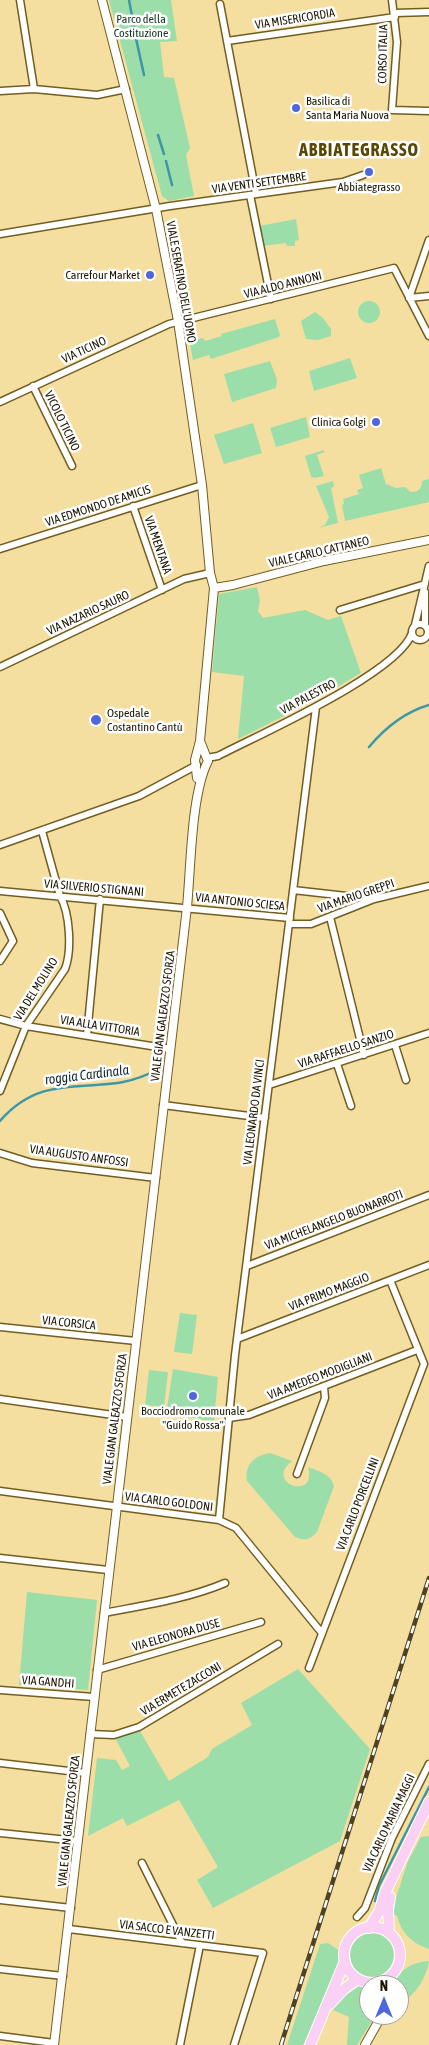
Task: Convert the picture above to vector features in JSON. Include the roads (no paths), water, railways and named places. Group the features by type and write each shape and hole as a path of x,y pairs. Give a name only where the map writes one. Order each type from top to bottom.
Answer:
{"main road":[{"path":"368,1928 380,1910 384,1894 394,1877 429,1802"},
{"path":"389,1933 388,1910 394,1877"},
{"path":"310,2045 345,1961 346,1946 355,1934 368,1928 376,1928 389,1933 397,1943 400,1952 396,1970 393,1975"},
{"path":"345,1961 348,1968 359,1977"},
{"path":"326,2009 344,1989 359,1984"}],"street":[{"path":"20,0 34,89"},
{"name":"VIALE SERAFINO DELL'UOMO","path":"102,0 156,209 178,321 202,485 210,573 214,588"},
{"name":"CORSO ITALIA","path":"392,0 395,15 397,56 392,110 429,112"},
{"path":"220,4 242,116 253,195 271,299"},
{"name":"VIA MISERICORDIA","path":"227,41 395,15 429,12"},
{"path":"0,91 34,89 97,95 126,89"},
{"name":"VIA VENTI SETTEMBRE","path":"0,234 343,182 363,175"},
{"path":"429,240 409,298 429,336"},
{"name":"VIA ALDO ANNONI","path":"178,321 213,314 394,268 409,298"},
{"path":"409,298 429,296"},
{"name":"VIA TICINO","path":"0,402 178,321"},
{"name":"VICOLO TICINO","path":"33,386 72,466"},
{"name":"VIA EDMONDO DE AMICIS","path":"0,549 202,485"},
{"name":"VIA MENTANA","path":"133,506 162,590"},
{"name":"VIALE CARLO CATTANEO","path":"214,588 324,561 429,540"},
{"path":"421,637 415,625 429,566"},
{"name":"VIA NAZARIO SAURO","path":"0,667 184,579 210,573"},
{"path":"340,610 425,584"},
{"path":"421,637 425,626 425,584"},
{"name":"VIALE GIAN GALEAZZO SFORZA","path":"54,2044 69,1929 108,1570 187,908 202,759 200,742 214,588"},
{"path":"415,625 425,626"},
{"name":"VIA PALESTRO","path":"0,845 139,796 202,759 218,756 316,707 388,662 421,637"},
{"name":"VIA LEONARDO DA VINCI","path":"219,1520 237,1339 316,707"},
{"name":"VIA DEL MOLINO","path":"0,1091 26,1026 65,969 68,959 69,936 64,902 60,896 42,831"},
{"name":"VIA MARIO GREPPI","path":"290,921 310,924 374,899 429,886"},
{"path":"293,890 374,899"},
{"name":"VIA SILVERIO STIGNANI","path":"0,892 100,899 187,908"},
{"path":"86,1035 100,899"},
{"name":"VIA ANTONIO SCIESA","path":"187,908 290,921"},
{"path":"0,913 13,941 0,961"},
{"path":"330,917 364,1055"},
{"name":"VIA ALLA VITTORIA","path":"0,1018 26,1026 170,1049"},
{"name":"VIA RAFFAELLO SANZIO","path":"269,1085 429,1033"},
{"path":"394,1045 406,1080"},
{"path":"337,1064 351,1106"},
{"path":"163,1105 265,1118"},
{"name":"VIA AUGUSTO ANFOSSI","path":"0,1153 32,1163 156,1178"},
{"name":"VIA MICHELANGELO BUONARROTI","path":"247,1266 429,1195"},
{"name":"VIA PRIMO MAGGIO","path":"237,1339 429,1265"},
{"name":"VIA CARLO PORCELLINI","path":"309,1668 321,1632 424,1364 390,1280"},
{"name":"VIA CORSICA","path":"0,1327 136,1341"},
{"name":"VIA AMEDEO MODIGLIANI","path":"229,1418 249,1415 417,1350"},
{"path":"297,1474 325,1398 324,1387"},
{"path":"0,1399 127,1418"},
{"name":"VIA CARLO GOLDONI","path":"0,1492 219,1520"},
{"path":"219,1520 236,1528 321,1632"},
{"path":"0,1558 108,1570"},
{"path":"104,1613 175,1599 226,1583"},
{"name":"VIA ELEONORA DUSE","path":"97,1670 261,1622"},
{"name":"VIA ERMETE ZACCONI","path":"90,1734 114,1735 139,1727 278,1644"},
{"name":"VIA GANDHI","path":"0,1690 94,1697"},
{"path":"0,1763 86,1773"},
{"name":"VIA CARLO MARIA MAGGI","path":"357,1917 365,1908 392,1838 429,1764"},
{"path":"0,1832 78,1841"},
{"path":"142,1863 182,1942"},
{"path":"0,1900 71,1908"},
{"name":"VIA SACCO E VANZETTI","path":"69,1929 263,1953 234,2045"},
{"path":"180,2045 200,1945"},
{"path":"0,1969 63,1976"},
{"path":"365,2045 375,2025"},
{"path":"0,2036 54,2044"}],"waterway":[{"path":"129,0 135,32"},
{"path":"135,34 144,75"},
{"path":"158,135 164,154"},
{"path":"166,161 172,185"},
{"name":"roggia Cardinala","path":"369,747 396,722 412,712 429,705"},
{"name":"roggia Cardinala","path":"0,1121 18,1104 37,1094 56,1088 116,1083 136,1079 156,1070"},
{"path":"375,1901 379,1886 429,1787"}],"railway":[{"path":"281,2045 429,1578"}],"place":[{"name":"Basilica di Santa Maria Nuova","path":"296,108"},
{"name":"Abbiategrasso","path":"369,172"},
{"name":"Carrefour Market","path":"150,275"},
{"name":"Clinica Golgi","path":"376,422"},
{"name":"Ospedale Costantino Cantù","path":"96,720"},
{"name":"Bocciodromo comunale \"Guido Rossa\"","path":"193,1396"}],"district":[{"name":"ABBIATEGRASSO","path":"359,150"}],"park label":[{"name":"Parco della Costituzione","path":"141,26"}]}
